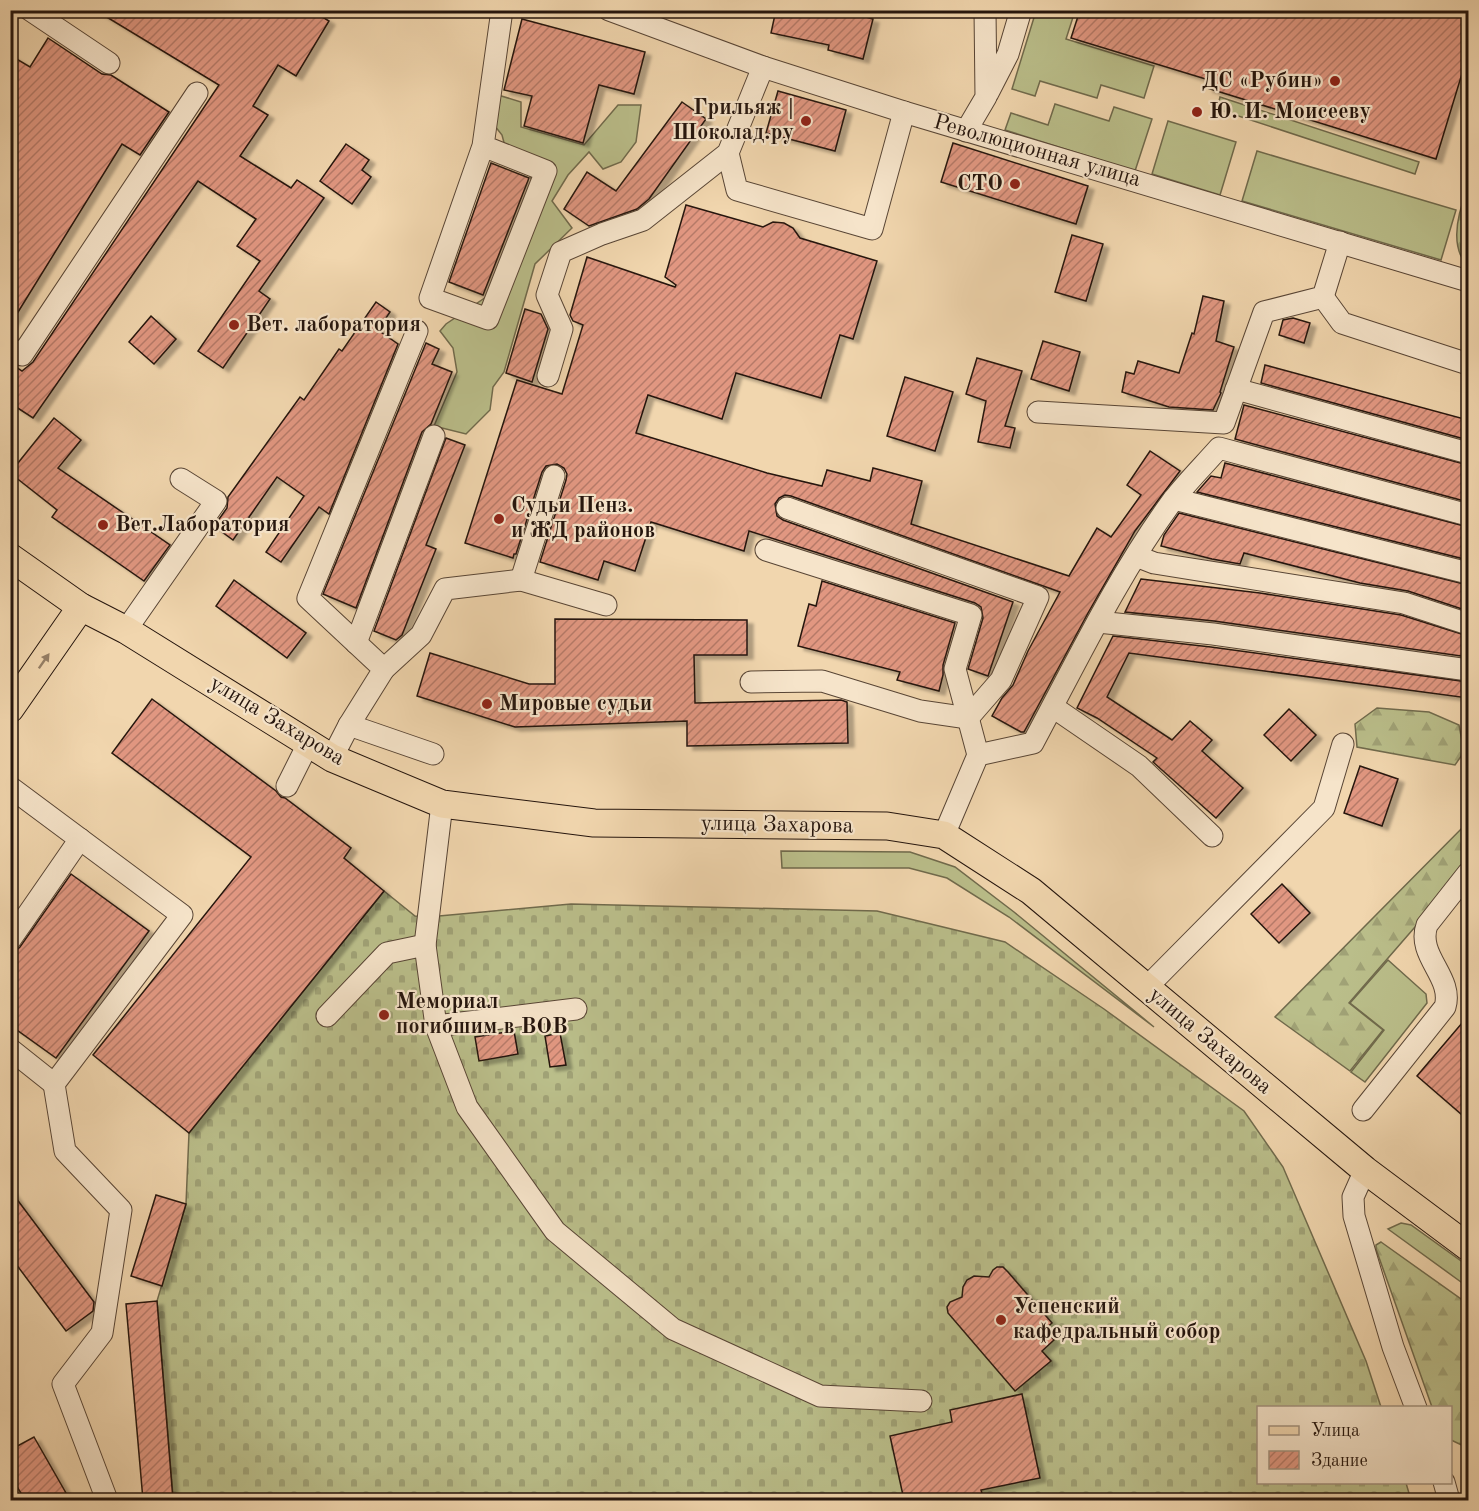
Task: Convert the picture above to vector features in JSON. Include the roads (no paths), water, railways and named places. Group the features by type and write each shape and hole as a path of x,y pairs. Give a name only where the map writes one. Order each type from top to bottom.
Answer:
{"main road":[{"name":"улица Захарова","path":"10,557 81,607 126,630 332,758 442,804 594,823 887,826 944,835 1031,891 1365,1170 1468,1247"},
{"path":"10,709 81,607"}],"street":[{"path":"30,10 110,63"},
{"path":"483,146 546,171 488,319 430,298 483,146 502,10"},
{"name":"Революционная улица","path":"609,10 763,67 904,112 1468,281"},
{"path":"985,10 986,97"},
{"path":"966,130 1008,54 1021,10"},
{"path":"548,376 562,329 548,295 561,252 602,234 643,220 728,153 763,67"},
{"path":"10,348 22,355 197,93"},
{"path":"728,153 737,190 872,229 904,112"},
{"path":"1323,297 1341,242"},
{"path":"1323,297 1342,323 1468,364"},
{"path":"1038,412 1224,423 1264,312 1323,297"},
{"path":"384,669 308,598 417,331"},
{"path":"1236,389 1468,453"},
{"path":"356,643 434,436"},
{"path":"978,755 1033,743 1136,556 1174,499 1219,448 1468,515"},
{"path":"521,580 554,476"},
{"path":"126,630 216,501 181,479"},
{"path":"1174,499 1468,573"},
{"path":"787,508 1038,597 1001,680 968,718"},
{"path":"766,550 971,615 955,669 978,755 944,835"},
{"path":"1136,556 1154,563 1404,603 1468,624"},
{"path":"332,758 349,725 384,669 421,635 445,589 521,580 606,605"},
{"path":"1098,622 1213,634 1468,670"},
{"path":"751,682 822,681 920,711 968,718"},
{"path":"1053,706 1139,766 1212,836"},
{"path":"349,725 433,754"},
{"path":"287,786 308,744"},
{"path":"1146,988 1324,808 1344,744"},
{"path":"10,787 182,915 54,1084"},
{"path":"442,804 425,945 436,1026 467,1107 555,1231 673,1329 819,1396 921,1401"},
{"path":"10,940 80,839"},
{"path":"1363,1110 1445,1007 1448,999 1447,991 1426,949 1424,934 1427,926 1468,873"},
{"path":"327,1016 387,953 425,945"},
{"path":"436,1026 576,1009"},
{"path":"10,1049 54,1084 64,1151 121,1210 102,1333 63,1384 106,1500"},
{"path":"1365,1170 1353,1197 1354,1216 1393,1347 1416,1406"},
{"path":"1445,1484 1449,1500"}],"place":[{"name":"ДС «Рубин»","path":"1335,81"},
{"name":"Ю. И. Моисееву","path":"1197,112"},
{"name":"Грильяж | Шоколад.ру","path":"806,121"},
{"name":"СТО","path":"1015,184"},
{"name":"Вет. лаборатория","path":"234,325"},
{"name":"Судьи Пенз. и ЖД районов","path":"499,519"},
{"name":"Вет.Лаборатория","path":"103,525"},
{"name":"Мировые судьи","path":"487,704"},
{"name":"Мемориал погибшим в ВОВ","path":"384,1015"},
{"name":"Успенский кафедральный собор","path":"1001,1320"}]}
